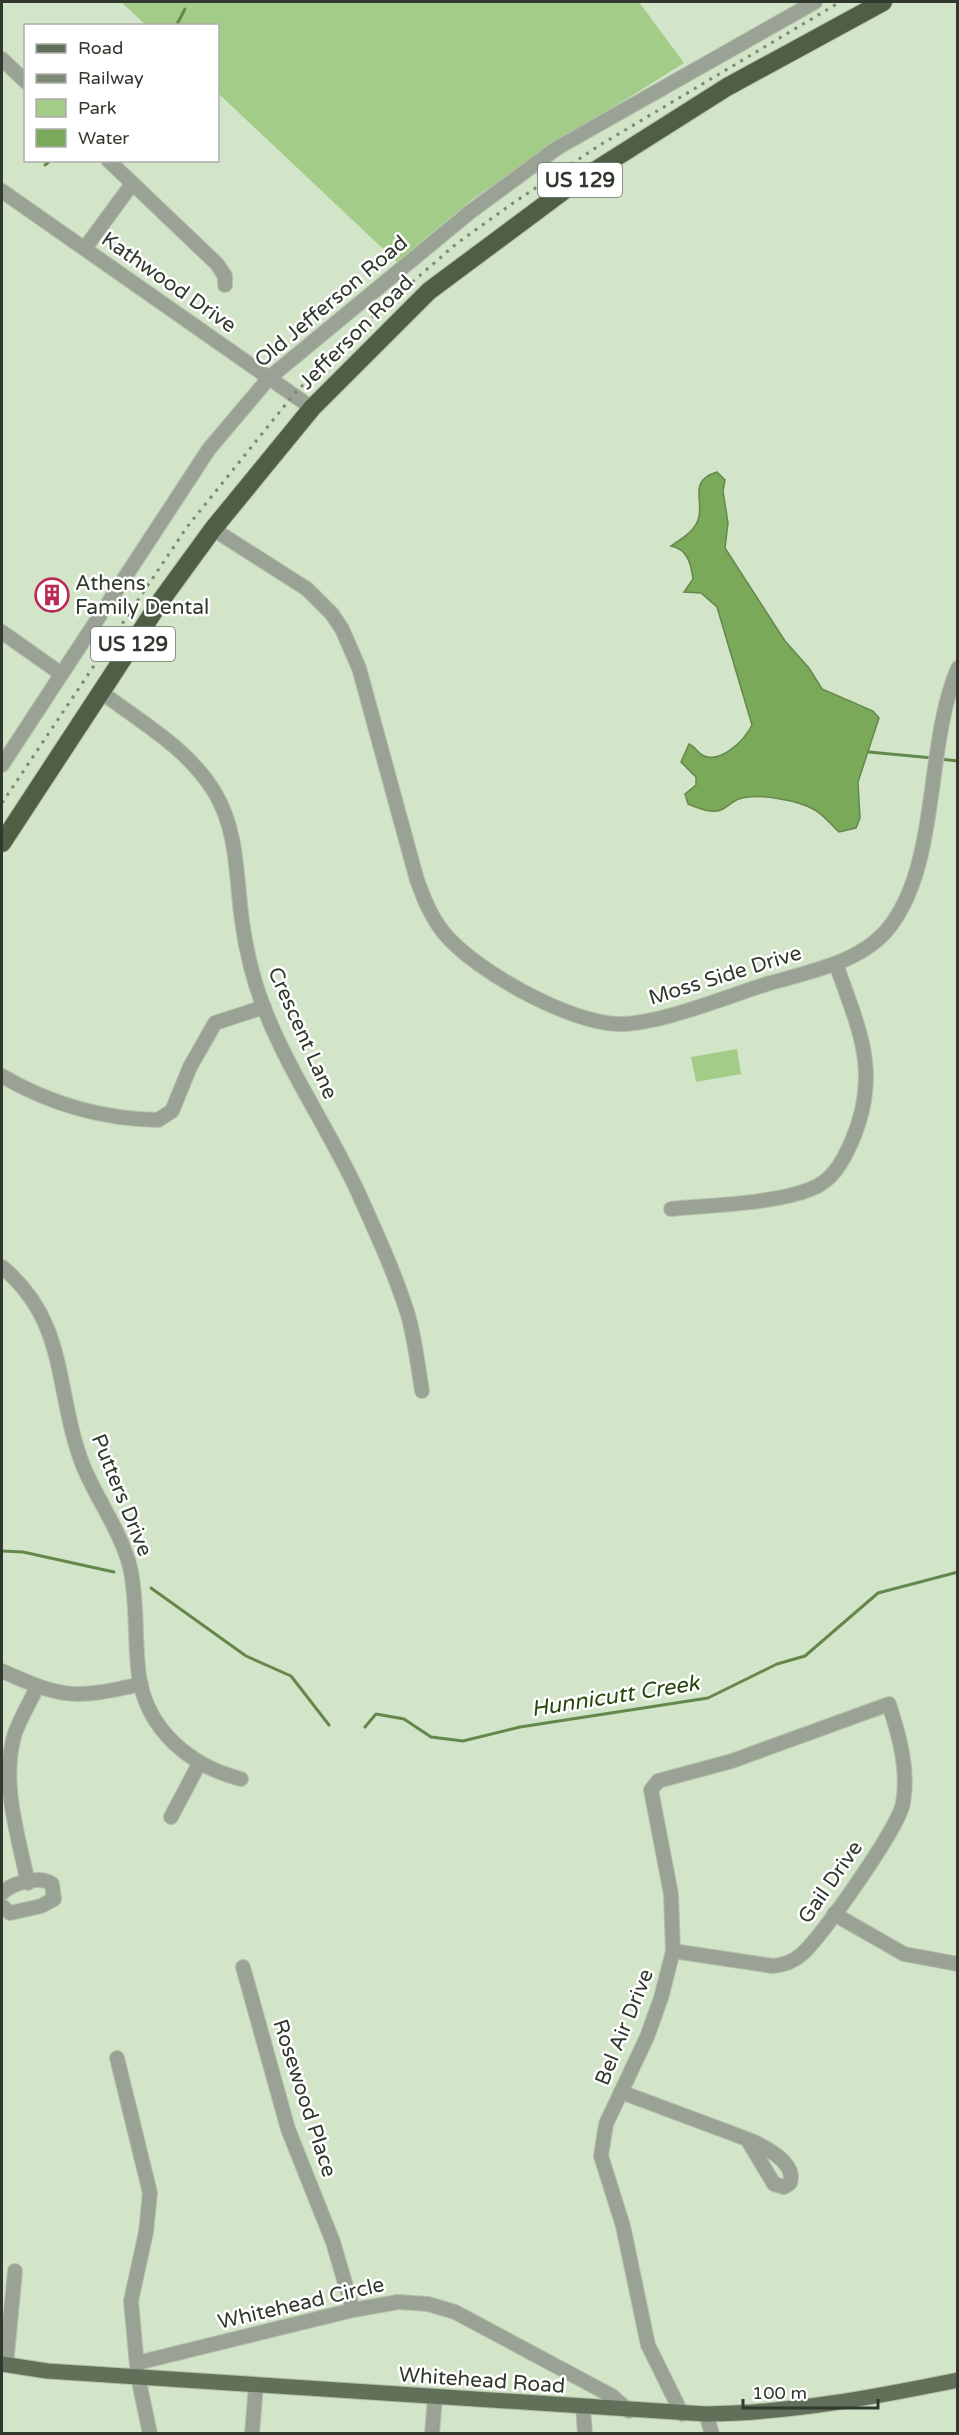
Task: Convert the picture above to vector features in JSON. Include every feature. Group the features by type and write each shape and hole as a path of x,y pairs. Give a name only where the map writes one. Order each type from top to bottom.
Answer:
{"highway":[{"name":"Jefferson Road","path":"2,841 213,529 312,408 429,291 566,189 728,87 883,2"}],"main road":[{"name":"Whitehead Road","path":"4,2365 47,2371 137,2370 256,2385 706,2415 810,2407 957,2380"}],"street":[{"name":"Old Jefferson Road","path":"2,765 209,448 269,378 470,212 557,147 815,2"},
{"path":"2,59 24,80"},
{"path":"110,162 217,264 225,276 225,285"},
{"path":"85,248 132,184"},
{"name":"Kathwood Drive","path":"2,191 312,408"},
{"name":"Moss Side Drive","path":"213,529 307,589 327,608 342,629 359,668 425,902 444,933 473,961 560,1010 585,1019 618,1024 655,1020 836,964 876,941 895,919 911,892 944,716 957,668"},
{"path":"2,632 60,673"},
{"name":"Crescent Lane","path":"101,692 189,758 205,777 223,807 230,824 246,947 264,1007 288,1061 356,1188 399,1290 408,1317 422,1391"},
{"path":"671,1209 798,1194 825,1182 836,1171 861,1121 867,1070 864,1046 836,964"},
{"path":"2,1076 55,1103 89,1111 159,1120 172,1111 190,1067 215,1023 264,1007"},
{"name":"Putters Drive","path":"2,1267 29,1293 46,1321 80,1456 124,1549 132,1581 141,1684 154,1717 179,1748 199,1764 241,1779"},
{"path":"2,1671 36,1687 74,1696 100,1694 141,1684"},
{"path":"28,1883 10,1793 9,1764 15,1733 36,1687"},
{"name":"Gail Drive","path":"673,1951 755,1965 781,1965 795,1959 809,1947 892,1830 903,1807 905,1777 898,1733 889,1704"},
{"name":"Bel Air Drive","path":"682,2414 648,2345 623,2226 603,2165 601,2149 606,2124 650,2028 670,1969 673,1951 671,1894 651,1798 652,1787 658,1781 726,1763 889,1704"},
{"path":"171,1817 199,1764"},
{"path":"2,1893 8,1888 47,1881 52,1884 54,1899 41,1906 17,1912 10,1912 2,1906"},
{"path":"834,1914 904,1954 957,1964"},
{"name":"Rosewood Place","path":"243,1967 288,2129 330,2233 354,2310"},
{"path":"117,2058 150,2193 146,2232 131,2293 137,2370 150,2433"},
{"path":"621,2092 747,2139"},
{"path":"4,2365 15,2271"},
{"name":"Whitehead Circle","path":"137,2370 354,2310 383,2303 413,2302 455,2312 612,2396 629,2411"},
{"path":"252,2433 256,2385"},
{"path":"432,2433 435,2397"},
{"path":"583,2408 585,2433"},
{"path":"706,2415 712,2433"}],"green space":[{"path":"121,2 639,2 684,63 556,143 473,199 397,262 219,94 219,24 145,24"},
{"path":"737,1049 741,1074 696,1082 691,1057"}],"water":[{"path":"717,472 725,480 723,491 728,523 725,548 785,641 809,668 822,689 873,711 879,718 858,782 860,818 856,828 839,832 815,810 778,798 747,797 719,811 706,810 688,804 685,794 696,785 696,777 681,762 689,744 704,756 718,756 738,744 752,725 717,607 701,593 684,592 693,579 691,568 681,550 671,546 694,528 700,513 699,492 702,481"}],"waterway":[{"path":"177,24 185,9"},
{"path":"45,165 49,162"},
{"path":"869,752 933,758"},
{"path":"940,759 958,761"},
{"name":"Hunnicutt Creek","path":"2,1551 23,1552 114,1572"},
{"name":"Hunnicutt Creek","path":"365,1727 376,1714 404,1719 431,1737 463,1741 520,1727 708,1698 777,1664 805,1656 878,1593 958,1572"},
{"name":"Hunnicutt Creek","path":"151,1588 246,1656 291,1676 329,1725"}],"railway":[{"path":"2,803 187,527 294,394 364,324 456,244 516,201 600,145 840,2"}],"place":[{"name":"Athens Family Dental","path":"52,595"}]}
